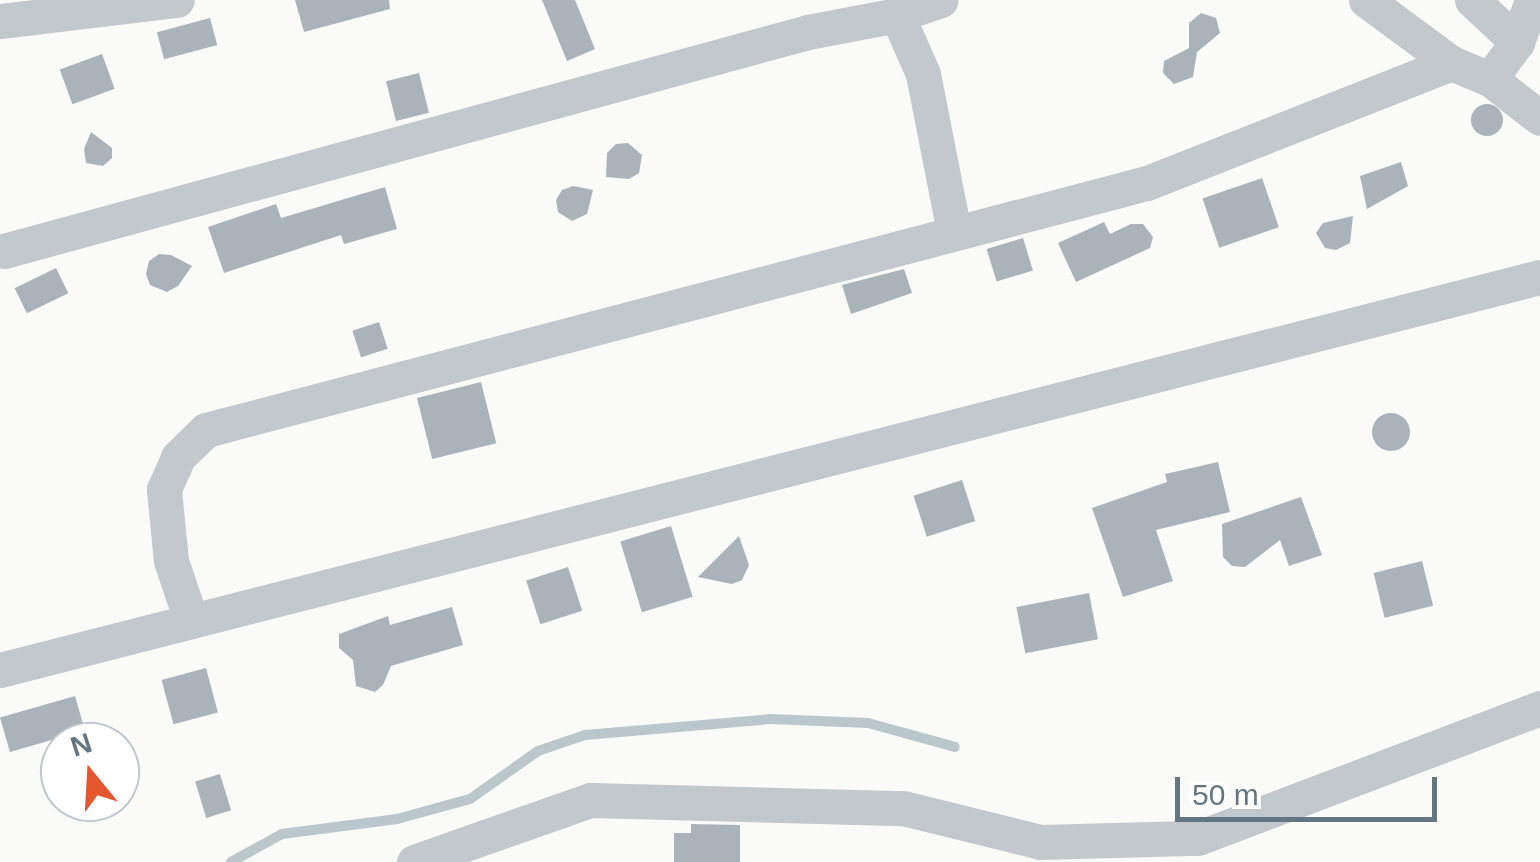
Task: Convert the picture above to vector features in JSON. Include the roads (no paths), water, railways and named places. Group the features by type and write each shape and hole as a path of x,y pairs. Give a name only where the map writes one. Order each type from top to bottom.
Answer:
{"street":[{"path":"4,251 808,32 897,15 942,0"},
{"path":"1366,0 1452,63 1490,79 1540,118"},
{"path":"1472,0 1518,42"},
{"path":"1490,79 1518,42 1532,0"},
{"path":"0,20 166,2"},
{"path":"897,15 923,74 954,232"},
{"path":"192,620 171,562 164,489 178,457 206,430 1147,183 1452,63"},
{"path":"0,669 1540,277"},
{"path":"414,862 590,800 903,808 1040,842 1198,838 1540,708"}],"waterway":[{"path":"231,862 282,834 397,819 470,799 538,751 585,735 770,719 868,723 955,747"}]}
